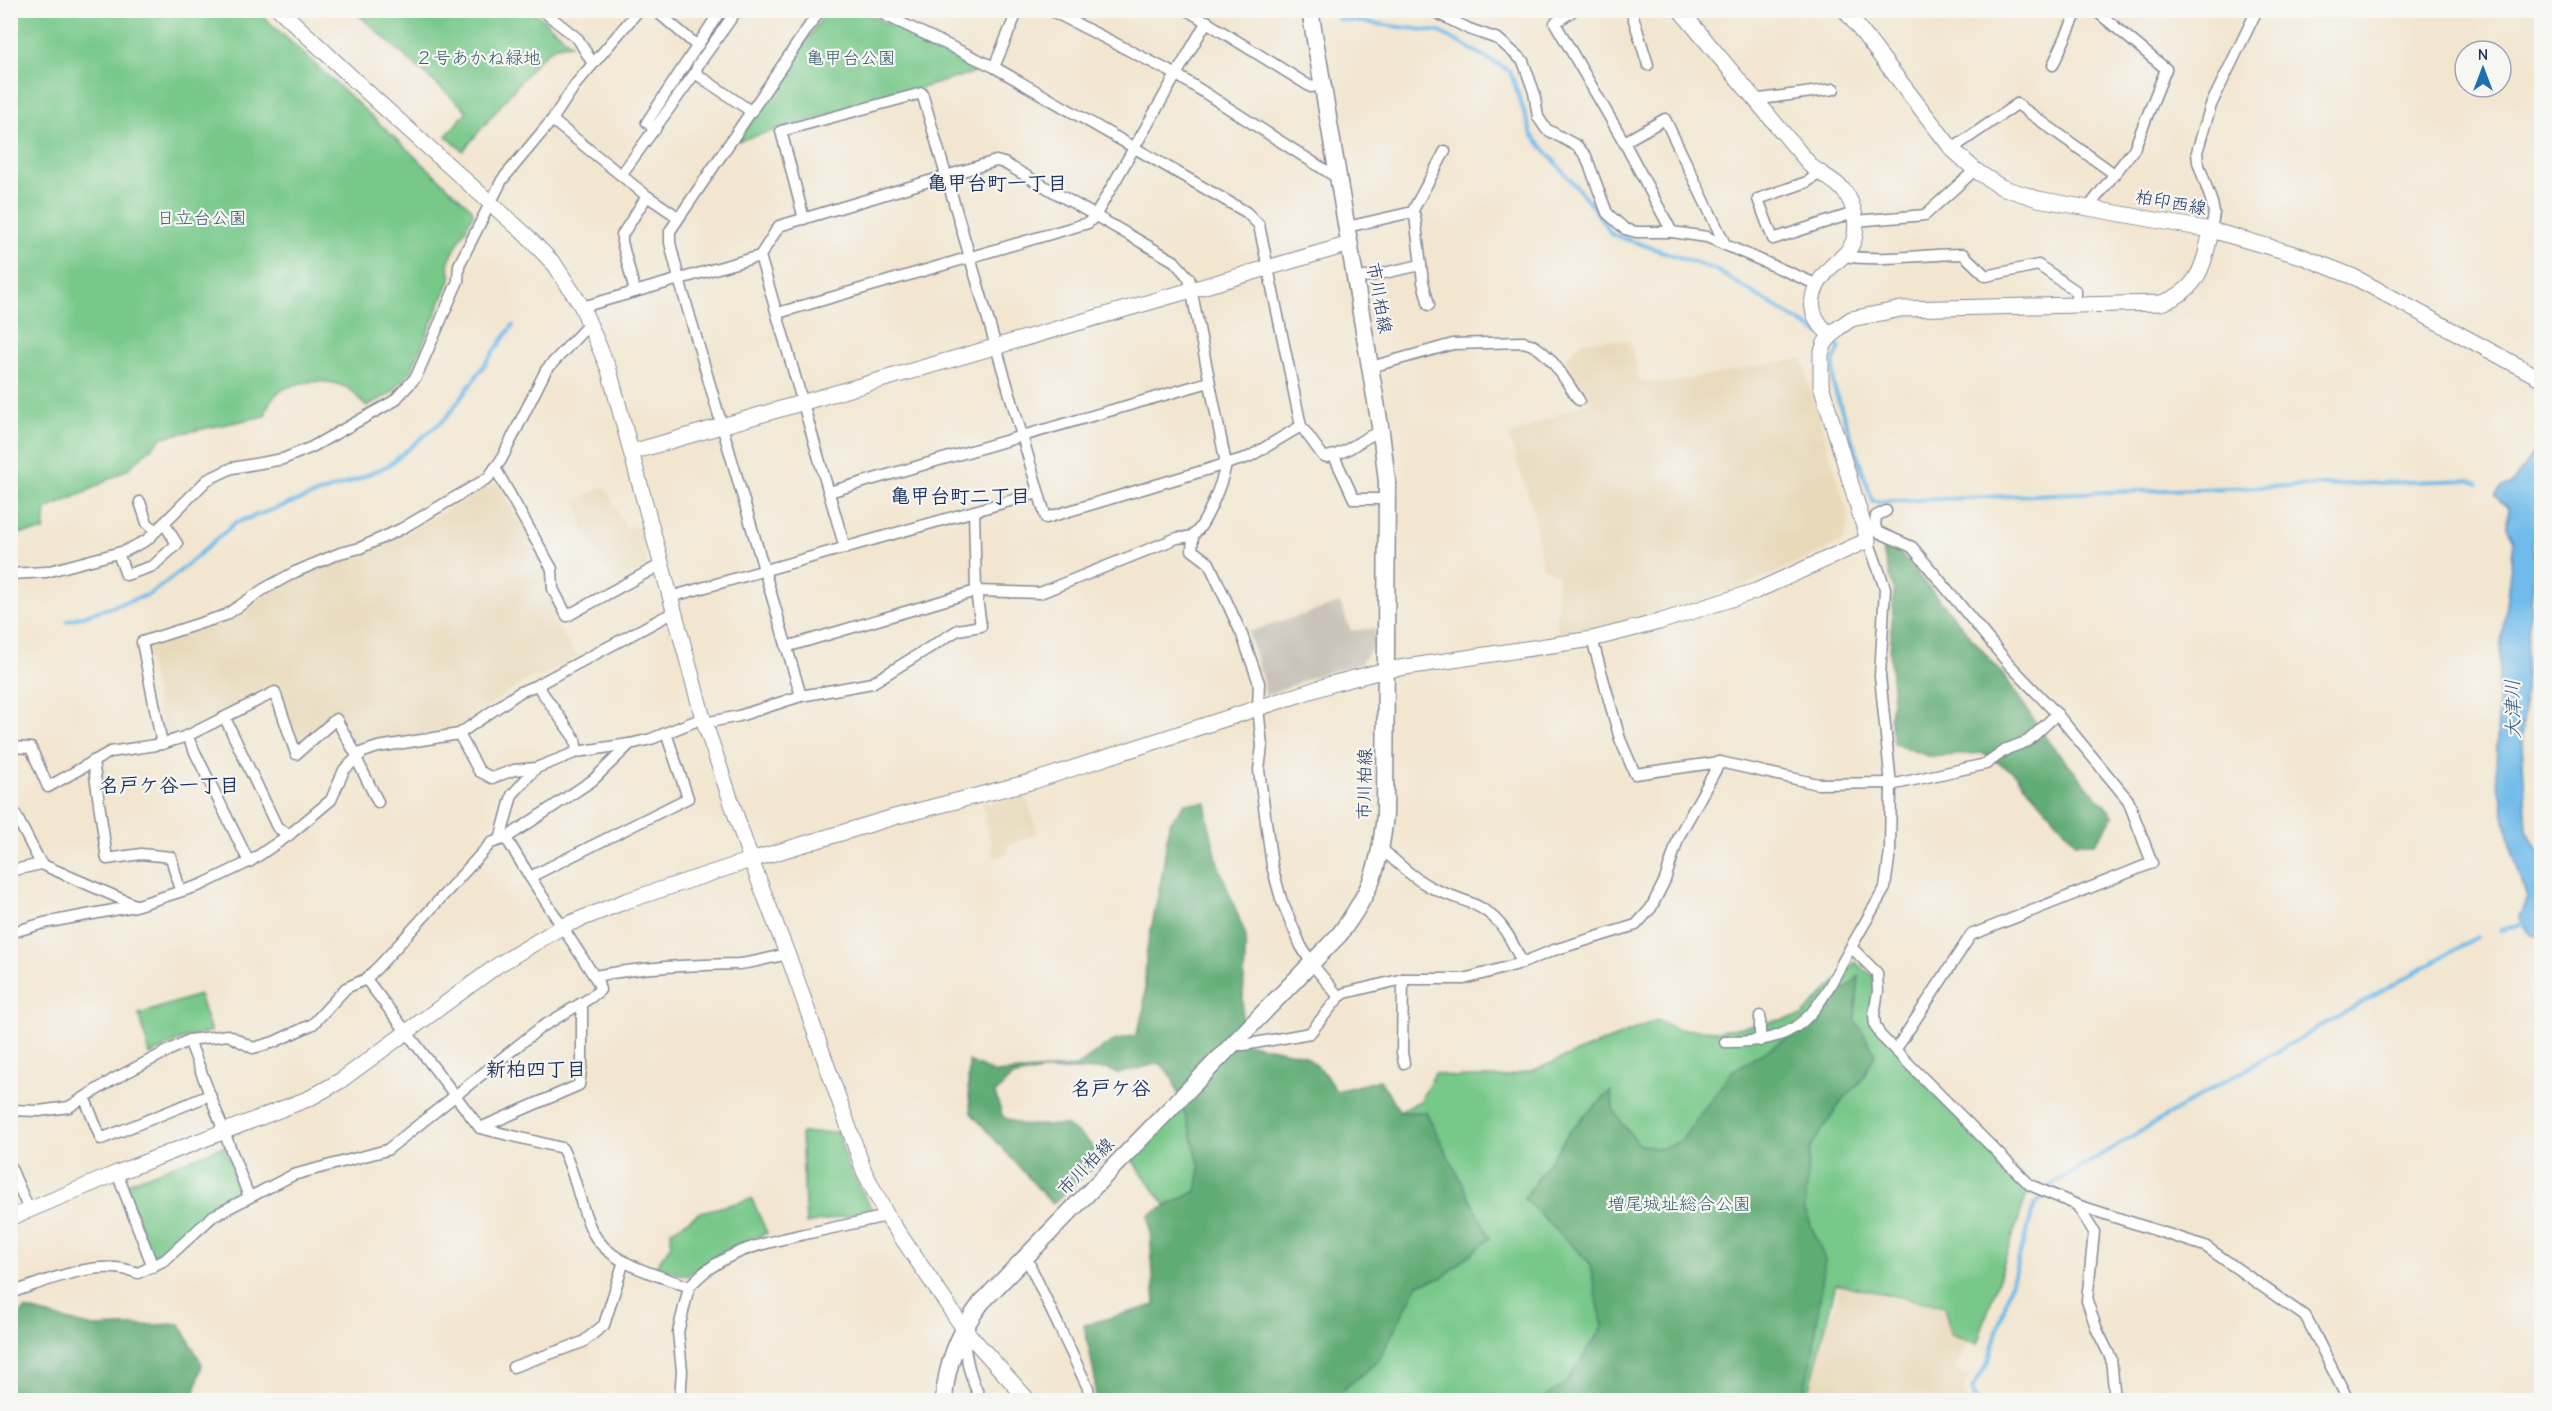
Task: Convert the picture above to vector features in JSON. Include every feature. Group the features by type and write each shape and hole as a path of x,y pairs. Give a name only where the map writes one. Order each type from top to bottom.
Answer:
{"main road":[{"name":"市川柏線","path":"944,1401 951,1357 964,1329 981,1304 1339,935 1358,908 1372,881 1382,848 1385,804 1388,499 1382,432 1310,10"}],"street":[{"path":"280,10 525,234 555,265 582,307 609,370 704,721 751,860 788,954 864,1172 887,1216 964,1329 1028,1401"},
{"path":"542,10 578,39 593,64"},
{"path":"10,574 46,572 118,553 147,540 207,480 232,468 283,459 312,447 394,401 416,376 458,281 459,265 502,180 552,120 574,85 639,10"},
{"path":"655,10 696,45"},
{"path":"655,130 646,122 721,10"},
{"path":"621,175 738,10"},
{"path":"801,696 680,279 670,243 670,231 752,112 810,16 820,10"},
{"path":"994,67 1018,10"},
{"path":"1050,10 1177,75 1339,179"},
{"path":"1187,10 1311,87 1322,85"},
{"path":"1431,10 1469,29 1498,39 1523,61 1534,92 1538,117 1546,129 1577,146 1586,156 1607,213 1625,229 1636,232 1672,232 1707,237 1724,242 1818,285"},
{"path":"1574,10 1555,23 1624,142 1672,232"},
{"path":"1631,10 1648,64"},
{"path":"1680,10 1753,100 1811,166 1844,192 1854,217 1854,239 1843,256 1831,267 1818,285 1812,302 1812,310 1818,322 1831,335"},
{"name":"柏印西線","path":"1845,10 1952,149 1975,170 2001,187 2018,193 2088,208 2211,230 2291,253 2354,277 2541,379"},
{"path":"2053,64 2078,10"},
{"path":"2088,208 2113,173 2134,149 2166,69 2095,10"},
{"path":"1725,1042 1760,1041 1792,1031 1806,1021 1818,1005 1885,888 1890,851 1891,784 1880,676 1885,588 1821,385 1821,354 1831,335 1851,319 1901,309 2076,304 2148,305 2172,299 2184,293 2200,274 2206,258 2214,213 2198,162 2198,152 2211,105 2257,10"},
{"path":"876,11 994,67 1246,212 1259,225 1301,426 1323,456 1334,456 1353,448 1373,434 1382,432"},
{"path":"778,313 1088,223 1095,216 1207,21"},
{"path":"695,73 752,112"},
{"path":"1753,100 1834,89"},
{"path":"804,219 781,131 922,93 1046,518 1249,457 1301,426"},
{"path":"1952,149 2017,104 2113,173"},
{"path":"1624,142 1665,118 1724,242"},
{"path":"552,120 647,196 678,217"},
{"path":"1411,214 1444,151"},
{"path":"582,307 760,256 779,226 996,161 1004,162 1174,261 1189,278 1226,464 1221,484 1200,527 1192,535 1177,538 1040,593 976,591 786,647"},
{"path":"1820,173 1807,182 1758,199 1773,239 1854,217 1925,215 1975,170"},
{"path":"635,292 622,235 647,196"},
{"path":"632,452 1269,268 1408,213 1415,216 1429,305"},
{"path":"1843,256 1911,258 1930,254 1963,254 1986,276 2038,265 2076,291 2076,304"},
{"path":"760,256 845,548"},
{"path":"1356,279 1421,265"},
{"path":"162,744 142,642 226,615 264,589 295,572 340,553 360,548 401,529 488,477 495,468 546,370 590,323"},
{"path":"1371,367 1453,344 1523,342 1533,344 1542,351 1579,400"},
{"path":"829,492 1209,382"},
{"path":"1334,456 1354,499 1388,499"},
{"path":"495,468 552,569 553,589 567,616 662,564"},
{"path":"670,597 1038,493"},
{"path":"118,553 126,575 153,566 177,544 160,527 147,523 140,502"},
{"path":"459,734 479,771 492,778 514,770 536,768 577,752 630,744 704,721 739,716 801,696 872,683 958,630 981,626 976,591 974,511"},
{"path":"10,1218 117,1173 310,1098 340,1081 498,965 563,926 626,901 894,817 1034,782 1258,707 1386,670 1592,639 1659,622 1756,591 1870,535 1875,526 1876,516 1886,511"},
{"path":"1192,535 1192,550 1209,563 1242,634 1259,683 1258,707 1262,746 1259,770 1272,866 1287,914 1312,964 1339,997"},
{"path":"1870,535 1912,547 2008,663 2056,714 2128,800 2152,863 1971,935 1896,1049"},
{"path":"10,933 45,923 135,906 201,885 249,862 289,835 331,800 344,770 357,757 378,747 459,734 520,692 674,612"},
{"path":"1592,639 1620,739 1635,774 1720,762 1818,784 1891,784 1986,764 2007,749 2028,741 2056,714"},
{"path":"537,685 576,739 577,752"},
{"path":"10,747 32,748 48,787 110,752 162,744 187,736 275,692 296,754 336,719 378,802"},
{"path":"225,718 277,827 289,835"},
{"path":"530,877 688,798 666,733"},
{"path":"187,736 249,862"},
{"path":"10,1110 39,1111 69,1107 114,1079 189,1040 228,1035 253,1048 264,1046 313,1024 346,988 366,979 491,843 503,839 593,780 630,744"},
{"path":"93,761 107,859 141,854 171,857 180,891"},
{"path":"1231,1045 1244,1045 1310,1033 1339,997 1403,979 1464,980 1636,925 1651,908 1665,880 1679,836 1720,762"},
{"path":"10,1293 83,1272 126,1268 138,1273 165,1260 213,1216 293,1175 387,1150 540,1028 600,990 595,976 563,926 503,839 512,795 536,768"},
{"path":"10,804 13,816 41,864 135,906"},
{"path":"1382,848 1407,872 1426,885 1480,908 1499,922 1509,935 1522,963"},
{"path":"10,871 41,864"},
{"path":"1851,947 1877,973 1878,991 1874,1015 1875,1025 1880,1035 2030,1185 2053,1197 2205,1246 2306,1317 2348,1401"},
{"path":"595,976 632,969 717,962 739,964 788,954"},
{"path":"366,979 480,1128 562,1148 570,1162 592,1231 609,1254 689,1287"},
{"path":"1403,979 1402,1053 1404,1063"},
{"path":"480,1128 579,1085 582,1062 582,1003"},
{"path":"1760,1016 1760,1041"},
{"path":"189,1040 249,1197"},
{"path":"85,1099 101,1139 210,1095"},
{"path":"10,1166 29,1210"},
{"path":"117,1173 153,1267"},
{"path":"2077,1205 2094,1232 2087,1301 2097,1330 2111,1358 2115,1401"},
{"path":"680,1401 682,1371 678,1340 682,1310 689,1287 696,1279 727,1258 759,1244 887,1216"},
{"path":"1026,1257 1088,1388 1090,1401"},
{"path":"513,1367 583,1342 604,1325 624,1261"},
{"path":"964,1329 965,1354 981,1401"}],"shaded area":[{"path":"1606,339 1630,342 1640,380 1667,383 1803,358 1810,389 1850,520 1843,542 1755,582 1695,603 1647,617 1557,635 1557,575 1542,567 1533,510 1509,436 1588,401 1562,362 1582,342"},
{"path":"498,481 547,570 563,615 554,620 577,657 538,678 535,674 456,729 359,744 352,741 337,714 303,742 296,740 276,688 169,738 163,735 147,651 150,645 227,620 297,577 343,558 362,555"},
{"path":"605,486 626,529 639,525 649,567 616,584 582,527 579,508 575,501"},
{"path":"1340,603 1351,631 1375,628 1375,645 1360,664 1317,675 1265,696 1264,682 1248,632"},
{"path":"1025,793 1037,833 1008,846 1008,854 994,857 982,804"},
{"path":"1839,1286 1951,1309 1971,1335 1955,1369 1969,1377 1964,1390 1968,1400 1789,1400 1835,1309"}],"green space":[{"name":"日立台公園","path":"11,10 257,11 472,209 473,214 448,263 451,278 411,371 389,395 366,406 351,391 330,382 306,382 295,385 276,395 269,404 265,416 163,437 128,469 84,493 46,509 44,531 11,534"},
{"name":"２号あかね緑地","path":"354,11 533,11 571,44 556,46 539,59 463,151 446,136 467,111"},
{"name":"亀甲台公園","path":"831,11 860,11 982,67 983,70 738,141 821,19"},
{"path":"1892,544 2005,677 2051,745 2114,816 2095,843 2076,843 2014,772 1982,753 1931,757 1894,744 1890,718 1893,690 1890,653 1894,590 1882,548"},
{"path":"1185,803 1207,803 1207,816 1218,864 1246,936 1242,1020 1245,1043 1304,1055 1322,1070 1336,1091 1380,1080 1400,1112 1426,1112 1490,1238 1442,1278 1418,1284 1379,1360 1331,1400 1095,1400 1095,1378 1084,1325 1155,1305 1149,1215 1196,1191 1200,1168 1190,1130 1172,1077 1160,1063 1118,1074 1108,1069 1042,1071 1011,1077 995,1094 1003,1117 1022,1125 1065,1125 1083,1137 1104,1158 1052,1204 971,1113 968,1086 969,1061 994,1073 1075,1067 1111,1042 1136,1035 1144,1012 1146,955 1162,875 1169,824"},
{"name":"増尾城址総合公園","path":"1855,962 1878,980 1875,1025 2030,1185 1977,1344 1951,1334 1944,1306 1836,1284 1807,1400 1224,1400 1261,1334 1127,1153 1238,1048 1364,1131 1420,1101 1435,1073 1455,1077 1504,1077 1534,1070 1657,1020 1676,1029 1719,1031 1802,1016"},
{"path":"1859,976 1855,1019 1875,1054 1861,1081 1841,1102 1810,1148 1805,1210 1825,1260 1813,1352 1802,1400 1541,1400 1566,1383 1603,1326 1589,1262 1524,1199 1571,1129 1611,1091 1614,1112 1638,1144 1660,1149 1681,1141 1732,1071 1808,1026"},
{"path":"199,995 211,1032 179,1040 150,1055 139,1014"},
{"path":"838,1132 847,1165 873,1211 806,1224 801,1133"},
{"path":"224,1146 241,1191 240,1197 161,1257 157,1259 152,1257 125,1184"},
{"path":"752,1199 767,1233 727,1249 686,1276 655,1267 671,1245 671,1231 701,1212"},
{"path":"25,1309 93,1327 180,1324 202,1364 193,1400 11,1400 11,1327"}],"water":[{"name":"大津川","path":"2541,442 2541,527 2532,544 2535,562 2527,647 2522,745 2527,830 2541,857 2541,941 2540,937 2530,934 2519,917 2527,898 2509,841 2496,774 2500,652 2514,541 2507,526 2508,508 2495,496 2502,487 2511,485"}],"waterway":[{"path":"1338,19 1440,32 1510,71 1532,135 1592,205 1611,234 1714,269 1820,334"},
{"path":"67,621 148,595 172,578 235,523 356,480 389,465 447,417 513,325"},
{"path":"1831,342 1840,347 1834,361 1833,384 1873,502 2469,480 2478,484"},
{"path":"2501,930 2526,923"},
{"path":"1976,1400 1972,1390 1988,1362 2034,1207 2053,1184 2218,1085 2477,937"}],"district":[{"name":"亀甲台町一丁目","path":"997,183"},
{"name":"亀甲台町二丁目","path":"960,496"},
{"name":"名戸ケ谷一丁目","path":"169,785"},
{"name":"新柏四丁目","path":"536,1069"},
{"name":"名戸ケ谷","path":"1111,1088"}]}
